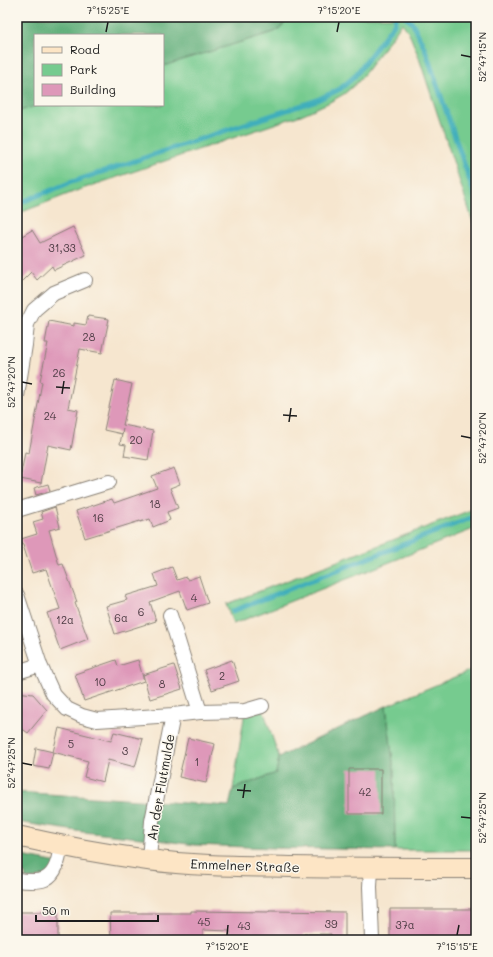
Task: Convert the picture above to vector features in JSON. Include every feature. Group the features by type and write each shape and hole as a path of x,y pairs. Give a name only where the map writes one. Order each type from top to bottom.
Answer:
{"street":[{"path":"17,396 27,324 34,310 54,293 85,280"},
{"path":"17,510 109,482"},
{"name":"An der Flutmulde","path":"17,595 40,665 53,694 67,709 82,716 97,720 200,712 245,711 262,706"},
{"path":"170,615 200,712"},
{"path":"17,672 40,665"},
{"name":"An der Flutmulde","path":"149,860 152,821 173,714"},
{"name":"Emmelner Straße","path":"17,836 61,846 149,860 202,864 371,868 476,868"},
{"path":"17,880 45,879 51,874 58,863 61,846"},
{"path":"371,868 370,886 372,940"}],"green space":[{"path":"17,17 290,17 277,31 164,66 164,34 34,34 35,106 17,112"},
{"path":"290,17 476,17 476,231 418,55 408,31 402,23 359,81 344,94 328,103 301,115 76,191 17,214 17,112 35,106 164,106 164,66 277,31"},
{"path":"476,508 476,528 233,624 226,604"},
{"path":"476,668 476,850 395,850 394,770 386,706"},
{"path":"262,706 279,757 276,773 233,789 245,711"},
{"path":"386,706 394,770 395,850 195,845 83,832 17,822 17,792 229,806 233,789 276,773 279,757"},
{"path":"17,855 58,863 51,874 26,881 25,873 17,873"}],"building":[{"path":"73,227 86,255 54,270 52,266 37,280 31,272 17,286 17,239 32,230 40,243"},
{"path":"88,316 109,319 102,353 80,349 68,408 78,410 71,450 48,445 41,483 20,479 25,452 29,453 42,382 40,381 48,343 45,343 49,321 74,326 74,323 86,325"},
{"path":"115,380 132,384 123,425 153,431 148,460 124,456 126,445 120,444 122,434 104,430"},
{"path":"174,468 180,484 170,488 178,508 167,512 170,520 153,527 150,519 140,521 85,538 76,511 112,499 114,503 157,488 152,476"},
{"path":"48,484 50,491 36,495 34,488"},
{"path":"55,507 60,527 49,530 59,565 63,564 77,602 75,603 88,639 60,650 47,613 60,609 46,569 32,573 21,539 37,534 33,522 43,519 41,512"},
{"path":"172,567 177,580 186,577 188,580 199,576 208,603 187,610 180,591 150,602 156,621 115,634 106,606 127,600 125,596 158,586 154,574"},
{"path":"116,660 118,666 138,660 144,681 84,701 75,674"},
{"path":"232,660 239,681 212,690 204,670"},
{"path":"174,665 182,689 150,699 143,675"},
{"path":"17,692 33,694 47,710 28,733 17,725"},
{"path":"59,728 111,741 114,732 143,739 135,767 108,760 103,782 84,777 88,761 53,752"},
{"path":"188,738 215,744 206,783 179,777"},
{"path":"36,748 53,752 49,769 33,766"},
{"path":"349,769 381,769 381,814 349,814"},
{"path":"390,909 476,909 476,940 461,940 461,938 412,938 412,940 390,940"},
{"path":"191,911 345,912 345,940 331,940 331,934 304,934 304,940 230,937 230,931 203,930 203,940 111,940 110,913 191,913"},
{"path":"17,912 58,912 58,940 17,940"}],"waterway":[{"path":"17,204 69,183 317,100 340,89 354,77 394,24 396,17"},
{"path":"406,17 413,24 425,49 476,199"},
{"path":"233,611 476,516"}]}
